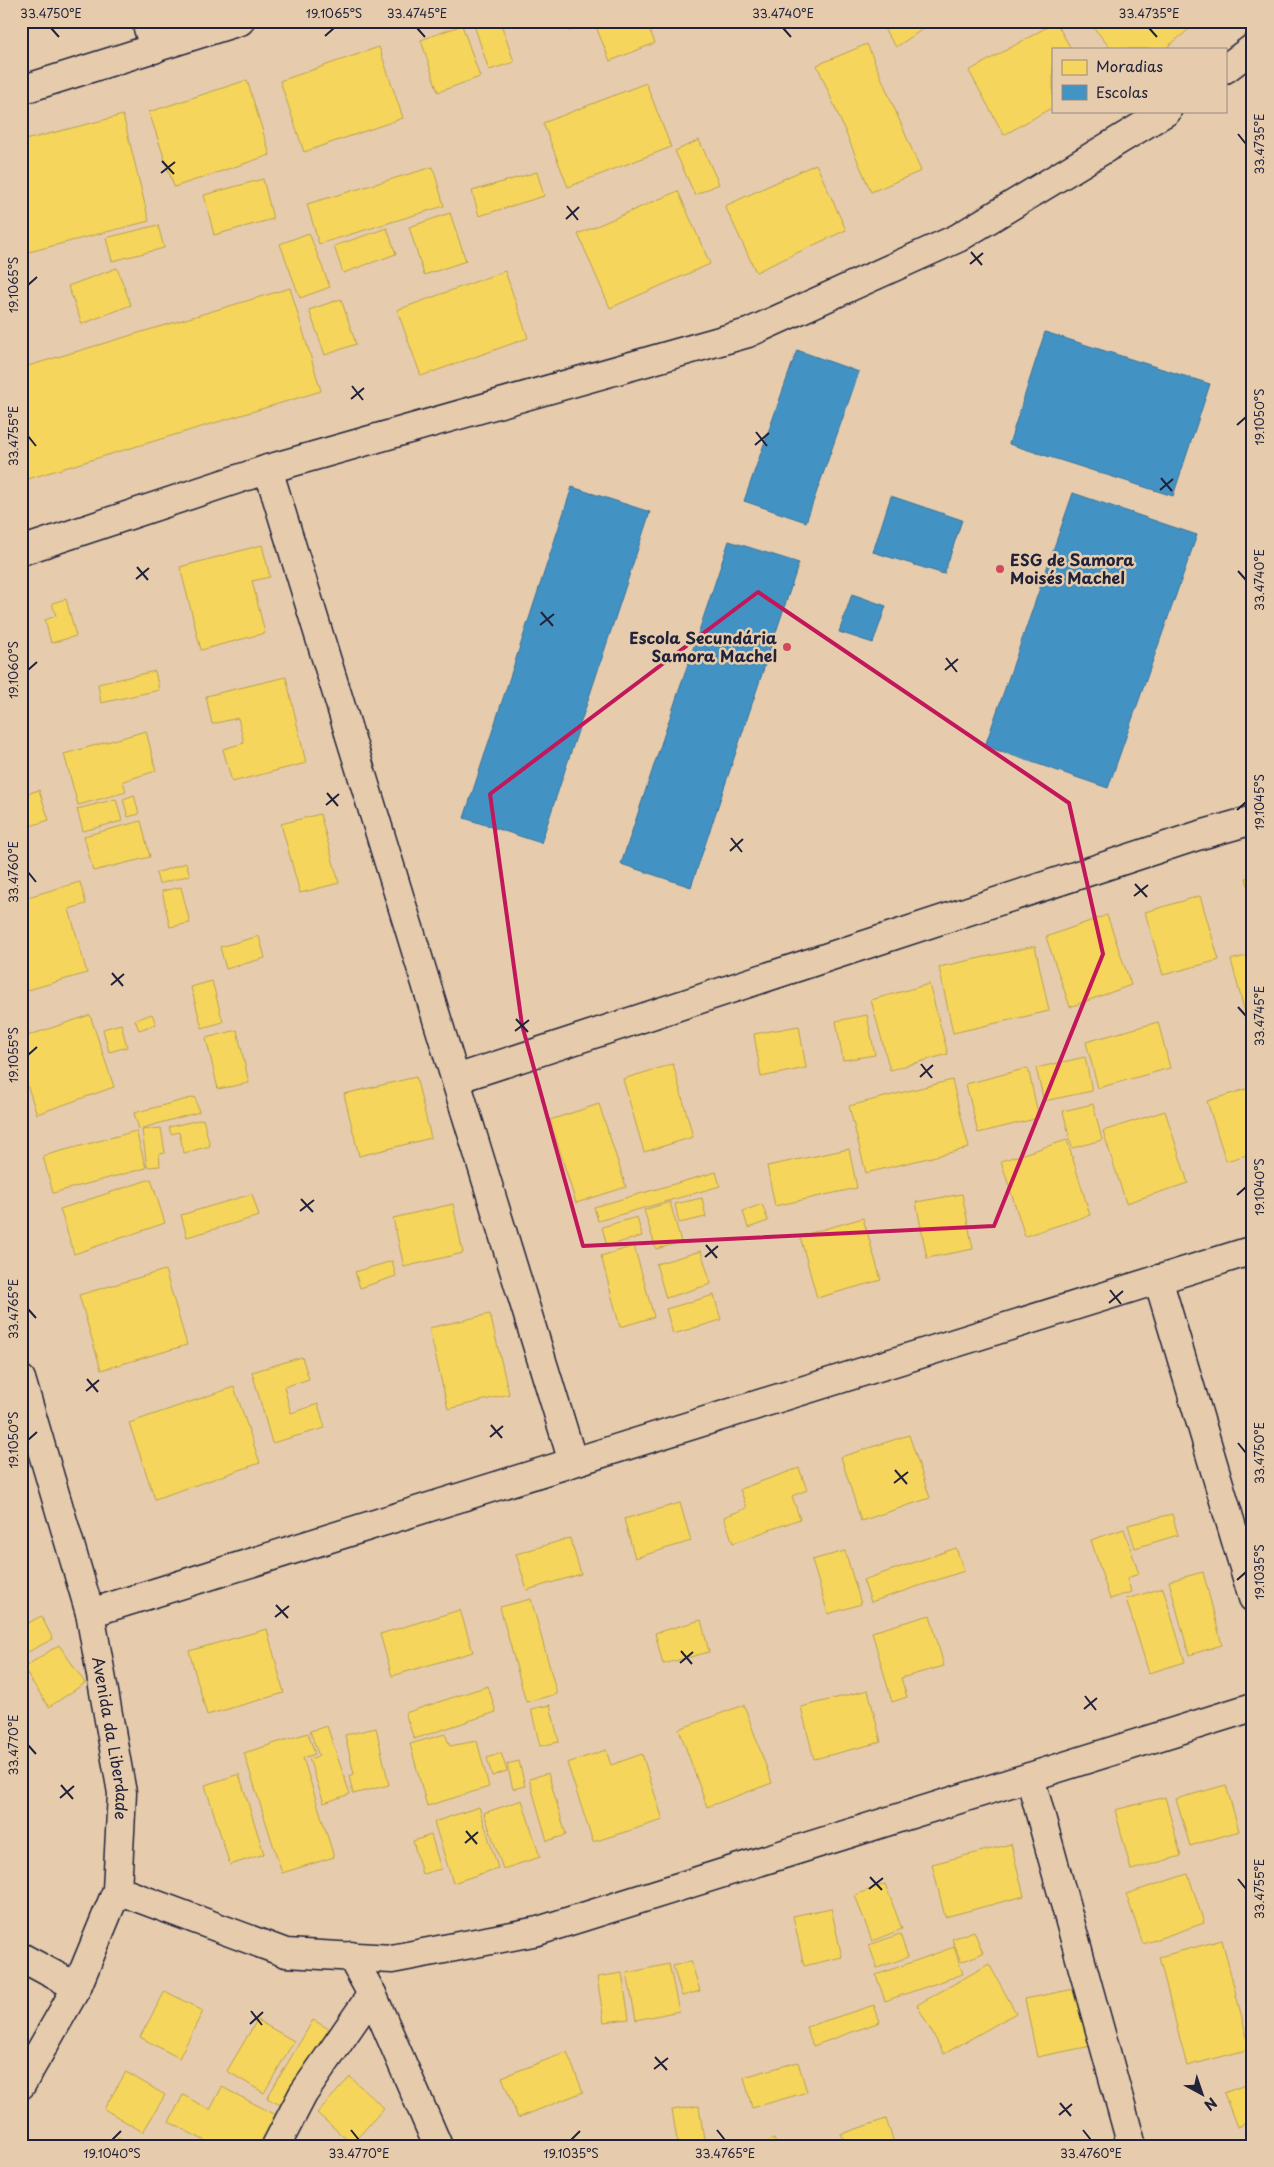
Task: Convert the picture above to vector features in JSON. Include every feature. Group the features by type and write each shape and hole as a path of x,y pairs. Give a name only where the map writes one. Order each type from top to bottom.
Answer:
{"street":[{"path":"146,21 154,50"},
{"path":"21,90 154,50 240,21"},
{"path":"1226,68 1253,48"},
{"path":"21,551 268,469 748,334 958,238 1165,112"},
{"path":"268,469 573,1462"},
{"path":"456,1079 1197,836 1253,820"},
{"path":"90,1613 1253,1250"},
{"path":"1158,1279 1253,1598"},
{"name":"Avenida da Liberdade","path":"21,1379 90,1613 122,1793 117,1890 78,1987 21,2086"},
{"path":"117,1890 286,1953 392,1959 538,1931 1253,1707"},
{"path":"1030,1777 1132,2146"},
{"path":"351,1956 372,1994 438,2146"},
{"path":"21,1957 78,1987"},
{"path":"276,2146 303,2094 372,1994"}],"highlighted area":[{"path":"758,592 1069,803 1103,954 994,1226 583,1246 522,1025 490,794"}],"building: Moradias":[{"path":"500,21 514,62 489,70 473,22"},
{"path":"566,21 600,21 569,31"},
{"path":"610,21 646,21 655,43 610,61 596,27"},
{"path":"879,21 935,21 896,47"},
{"path":"1103,21 1199,21 1166,48 1110,48 1094,28"},
{"path":"1056,22 1070,48 1052,48 1052,108 1004,135 969,71"},
{"path":"462,25 480,77 438,92 421,40"},
{"path":"867,44 921,171 871,192 817,65"},
{"path":"379,47 403,118 304,152 280,81"},
{"path":"247,80 270,155 174,187 149,112"},
{"path":"646,83 671,147 568,187 543,123"},
{"path":"123,115 149,221 21,254 21,141"},
{"path":"699,140 719,184 695,195 675,151"},
{"path":"816,164 846,230 756,272 725,206"},
{"path":"433,167 444,206 319,244 307,204"},
{"path":"537,172 544,196 479,216 472,191"},
{"path":"263,179 273,219 214,235 204,195"},
{"path":"678,191 710,264 610,308 578,234"},
{"path":"450,213 466,261 424,275 409,227"},
{"path":"158,225 164,248 112,261 106,238"},
{"path":"387,228 396,254 343,273 334,246"},
{"path":"309,233 330,287 300,298 280,244"},
{"path":"117,268 131,305 82,324 68,286"},
{"path":"505,271 528,338 421,376 397,310"},
{"path":"290,288 321,391 21,481 21,368"},
{"path":"341,299 356,344 325,355 309,310"},
{"path":"262,545 270,577 252,581 265,633 201,650 180,567"},
{"path":"66,599 76,636 51,643 45,620 56,616 52,603"},
{"path":"155,671 159,690 101,703 98,684"},
{"path":"286,677 306,763 232,782 223,749 244,743 238,718 212,724 206,696"},
{"path":"146,731 156,771 123,781 126,792 78,805 64,754"},
{"path":"39,790 49,820 21,829 21,796"},
{"path":"134,795 139,814 128,817 123,799"},
{"path":"116,799 122,821 83,831 77,809"},
{"path":"320,814 339,883 300,893 281,824"},
{"path":"141,821 150,857 93,871 84,836"},
{"path":"186,863 190,875 159,884 156,873"},
{"path":"1253,876 1253,902 1246,878"},
{"path":"80,882 86,904 69,909 87,973 21,992 21,899"},
{"path":"181,887 190,923 170,927 162,891"},
{"path":"1200,896 1219,960 1163,975 1145,912"},
{"path":"1107,915 1131,985 1070,1007 1046,937"},
{"path":"259,936 265,958 226,969 220,947"},
{"path":"1035,946 1049,1011 953,1033 939,967"},
{"path":"1253,954 1253,1019 1247,1020 1231,960"},
{"path":"212,981 223,1022 202,1028 191,987"},
{"path":"929,984 948,1054 890,1070 871,1000"},
{"path":"152,1014 156,1024 139,1030 135,1020"},
{"path":"90,1015 114,1087 37,1114 21,1067 21,1038"},
{"path":"867,1015 875,1055 843,1060 836,1021"},
{"path":"1158,1022 1170,1068 1098,1088 1086,1042"},
{"path":"121,1024 127,1047 109,1052 103,1029"},
{"path":"799,1026 806,1068 761,1077 754,1034"},
{"path":"237,1030 249,1083 218,1089 206,1038"},
{"path":"1085,1057 1092,1091 1044,1101 1036,1068"},
{"path":"673,1064 693,1137 644,1152 623,1079"},
{"path":"1028,1068 1039,1118 978,1133 966,1084"},
{"path":"416,1077 431,1138 359,1156 344,1094"},
{"path":"952,1080 969,1148 866,1173 849,1106"},
{"path":"1253,1087 1253,1153 1226,1161 1207,1101"},
{"path":"195,1097 199,1112 139,1129 134,1113"},
{"path":"599,1104 626,1187 576,1203 550,1120"},
{"path":"1093,1104 1102,1140 1072,1148 1063,1111"},
{"path":"1165,1111 1188,1183 1126,1203 1103,1131"},
{"path":"203,1119 210,1146 184,1153 179,1132 171,1134 169,1127"},
{"path":"161,1128 165,1153 159,1154 160,1166 147,1167 142,1130"},
{"path":"136,1131 146,1168 53,1193 43,1156"},
{"path":"1067,1140 1090,1215 1025,1236 1001,1161"},
{"path":"849,1149 857,1188 775,1206 767,1166"},
{"path":"716,1172 720,1186 598,1221 594,1207"},
{"path":"151,1179 165,1223 74,1254 60,1209"},
{"path":"252,1194 259,1216 187,1237 181,1215"},
{"path":"962,1194 973,1249 927,1258 916,1202"},
{"path":"702,1198 706,1217 679,1223 675,1204"},
{"path":"670,1202 681,1242 656,1249 644,1210"},
{"path":"453,1204 463,1253 404,1267 393,1218"},
{"path":"762,1204 768,1221 748,1228 743,1211"},
{"path":"637,1217 642,1236 607,1246 602,1227"},
{"path":"863,1218 881,1280 817,1298 800,1236"},
{"path":"634,1246 654,1317 620,1327 601,1256"},
{"path":"701,1251 711,1284 666,1298 656,1264"},
{"path":"392,1261 396,1276 360,1288 355,1272"},
{"path":"165,1270 187,1345 101,1370 79,1295"},
{"path":"714,1295 721,1320 673,1334 666,1309"},
{"path":"490,1314 509,1394 448,1409 429,1328"},
{"path":"302,1357 309,1379 284,1387 291,1413 318,1404 325,1428 272,1443 252,1372"},
{"path":"234,1387 260,1463 155,1499 129,1423"},
{"path":"909,1435 930,1498 861,1521 841,1457"},
{"path":"799,1468 807,1490 792,1496 800,1519 733,1543 724,1517 747,1508 740,1489"},
{"path":"680,1503 691,1541 635,1558 624,1519"},
{"path":"1172,1514 1178,1535 1135,1548 1128,1525"},
{"path":"1124,1529 1139,1574 1127,1578 1131,1592 1110,1599 1091,1540"},
{"path":"570,1538 581,1574 527,1590 516,1554"},
{"path":"956,1548 964,1571 871,1602 863,1580"},
{"path":"845,1551 861,1604 828,1614 812,1560"},
{"path":"1203,1572 1222,1645 1189,1655 1169,1581"},
{"path":"1163,1588 1185,1662 1149,1673 1126,1599"},
{"path":"531,1599 557,1694 526,1702 500,1607"},
{"path":"460,1610 473,1652 392,1676 380,1634"},
{"path":"930,1615 944,1666 901,1678 907,1697 892,1702 872,1632"},
{"path":"41,1616 53,1639 24,1654 21,1650 21,1627"},
{"path":"701,1620 709,1652 663,1664 655,1633"},
{"path":"267,1629 284,1693 207,1715 189,1651"},
{"path":"59,1645 85,1683 49,1707 23,1668"},
{"path":"488,1686 496,1712 414,1739 405,1713"},
{"path":"868,1690 881,1742 814,1759 801,1707"},
{"path":"550,1705 559,1742 540,1746 531,1709"},
{"path":"744,1705 772,1783 707,1807 679,1729"},
{"path":"327,1726 350,1794 324,1803 309,1759 319,1756 310,1731"},
{"path":"376,1728 389,1785 353,1794 349,1776 354,1774 345,1735"},
{"path":"308,1733 315,1754 303,1758 334,1857 282,1873 244,1753"},
{"path":"445,1734 450,1746 477,1741 489,1787 427,1806 410,1744"},
{"path":"606,1750 611,1765 642,1754 663,1820 593,1842 567,1763"},
{"path":"501,1753 507,1771 492,1776 487,1758"},
{"path":"519,1761 525,1786 513,1789 507,1764"},
{"path":"548,1773 566,1835 547,1841 529,1779"},
{"path":"239,1774 264,1854 230,1865 205,1785"},
{"path":"1226,1785 1239,1831 1190,1846 1176,1799"},
{"path":"1165,1797 1181,1856 1131,1870 1115,1810"},
{"path":"522,1800 540,1857 503,1869 484,1813"},
{"path":"479,1807 498,1868 453,1883 434,1822"},
{"path":"431,1835 441,1869 422,1874 413,1841"},
{"path":"1011,1844 1024,1896 945,1917 932,1864"},
{"path":"1188,1874 1204,1923 1143,1944 1126,1894"},
{"path":"885,1884 902,1929 872,1941 855,1895"},
{"path":"831,1908 842,1957 804,1966 793,1916"},
{"path":"974,1931 983,1953 961,1962 952,1939"},
{"path":"900,1934 908,1957 877,1968 869,1945"},
{"path":"1222,1940 1250,2049 1187,2066 1159,1957"},
{"path":"954,1947 963,1974 885,2001 876,1975"},
{"path":"691,1961 700,1991 682,1996 673,1966"},
{"path":"669,1964 679,2011 636,2020 627,1973"},
{"path":"989,1964 1016,2013 944,2054 917,2005"},
{"path":"622,1973 629,2019 604,2022 597,1977"},
{"path":"1079,1988 1091,2046 1037,2057 1025,1999"},
{"path":"165,1991 203,2011 179,2058 140,2037"},
{"path":"874,2005 880,2022 813,2046 806,2027"},
{"path":"257,2020 294,2041 264,2093 227,2071"},
{"path":"313,2020 329,2029 284,2107 267,2098"},
{"path":"567,2052 583,2092 518,2118 502,2077"},
{"path":"798,2062 807,2092 752,2108 744,2077"},
{"path":"126,2072 165,2095 143,2132 104,2109"},
{"path":"350,2077 384,2108 352,2144 317,2113"},
{"path":"1253,2082 1253,2121 1237,2127 1224,2093"},
{"path":"222,2087 276,2115 260,2146 215,2146 169,2122 183,2095 210,2110"},
{"path":"699,2106 705,2146 678,2146 672,2110"},
{"path":"886,2119 895,2146 845,2146 841,2134"},
{"path":"86,2138 99,2146 81,2146"},
{"path":"118,2138 131,2146 113,2146"},
{"path":"774,2139 777,2146 757,2146"},
{"path":"372,2140 383,2146 369,2146"}],"building: Escolas":[{"path":"1045,332 1210,384 1173,496 1009,444"},
{"path":"797,350 859,372 806,522 744,501"},
{"path":"572,487 650,512 541,843 464,818"},
{"path":"1073,493 1197,535 1108,788 985,746"},
{"path":"891,496 962,520 944,574 873,552"},
{"path":"729,541 799,563 691,887 621,864"},
{"path":"852,594 886,606 873,643 839,632"}],"place":[{"name":"ESG de Samora Moisés Machel","path":"1000,569"},
{"name":"Escola Secundária Samora Machel","path":"787,647"}]}
